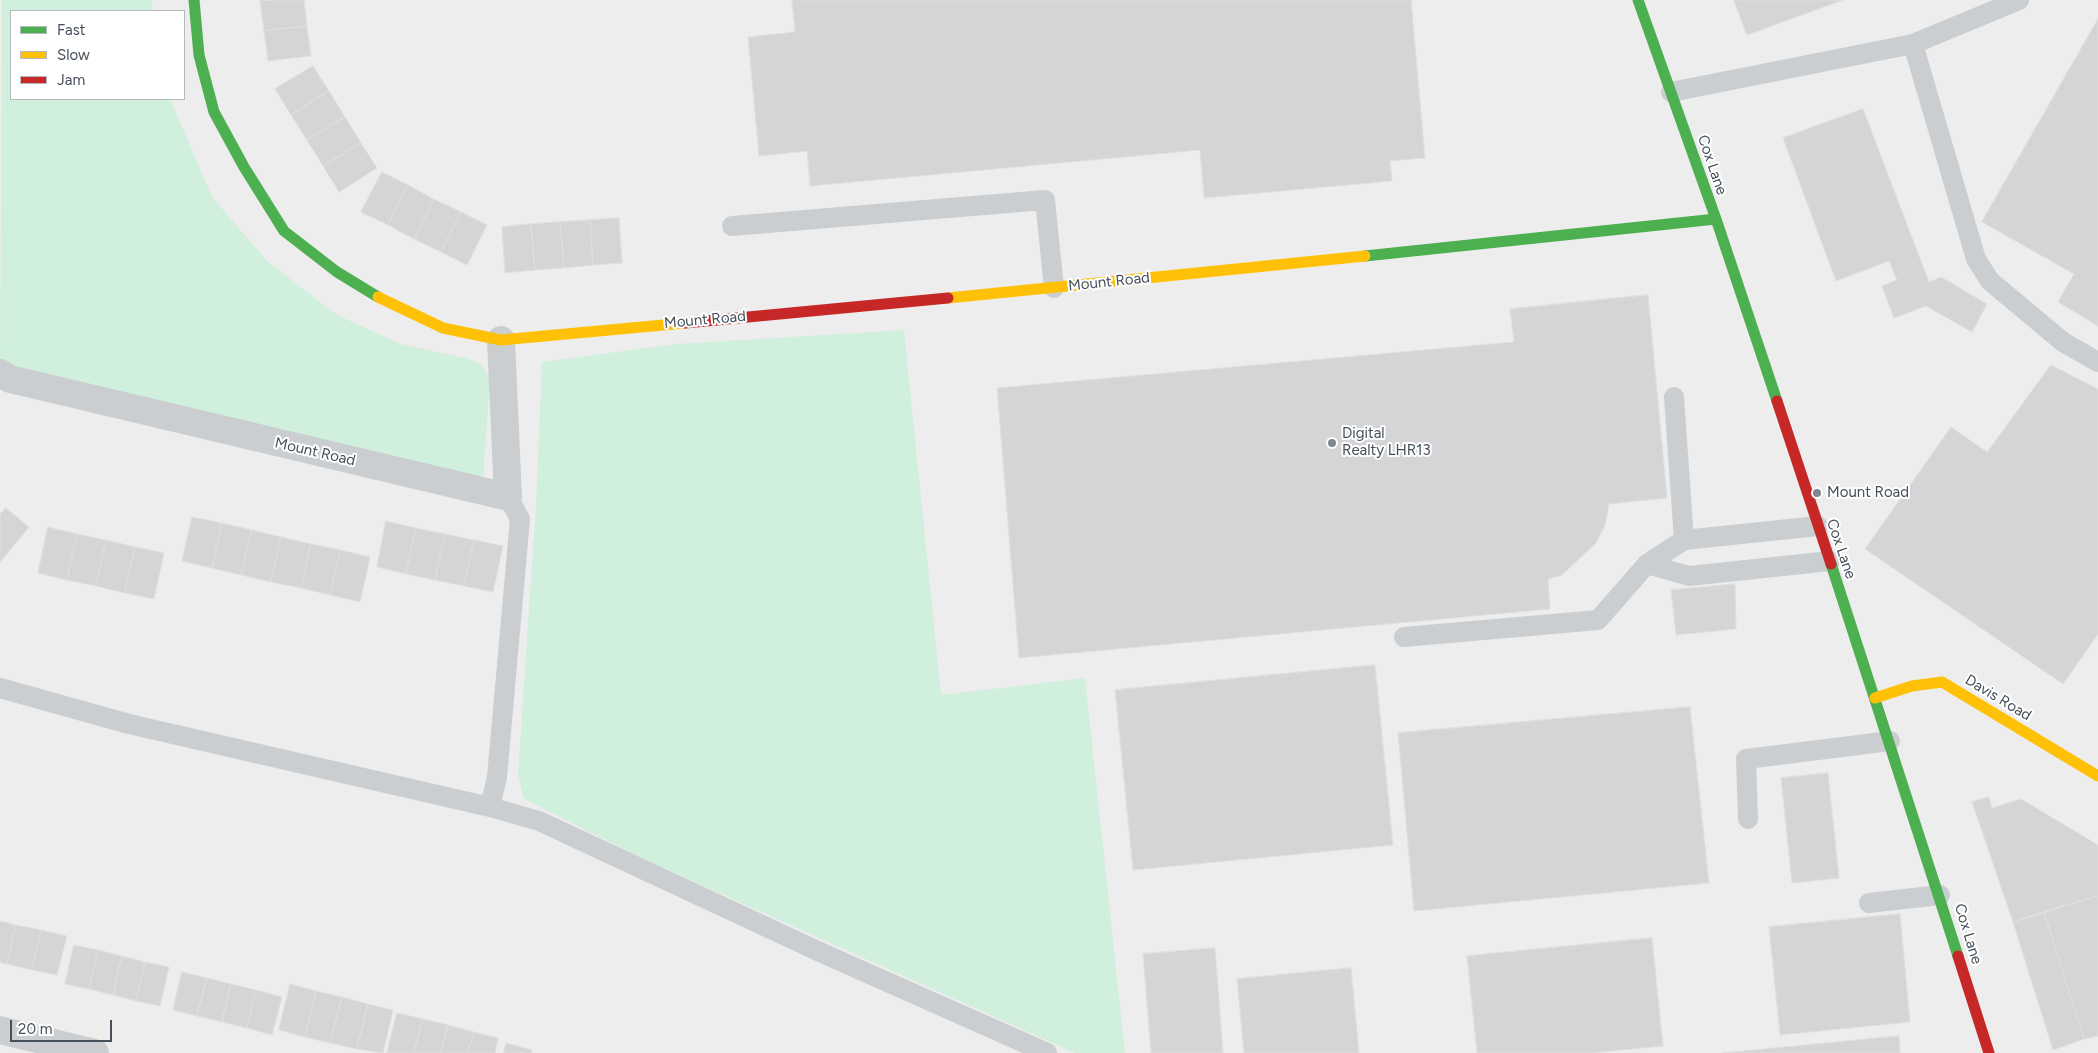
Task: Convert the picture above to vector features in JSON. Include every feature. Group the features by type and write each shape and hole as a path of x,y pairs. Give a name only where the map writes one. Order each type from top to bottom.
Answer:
{"street":[{"name":"Mount Road","path":"194,0 199,55 214,112 244,167 284,231 337,272 393,306 443,328 501,340 1054,288 1716,219"},
{"name":"Cox Lane","path":"1638,0 1716,219 1890,741 1989,1053"},
{"path":"501,340 508,497"},
{"name":"Mount Road","path":"0,373 19,381 508,497"},
{"name":"Davis Road","path":"1875,698 1912,686 1942,682 2098,776"},
{"path":"0,1030 95,1053"}],"lane":[{"path":"1671,92 1913,44 2019,0"},
{"path":"1913,44 1976,259 1990,281 2064,342 2098,362"},
{"path":"732,226 1045,200 1054,288"},
{"path":"1674,397 1684,540"},
{"path":"490,807 497,777 520,519 508,497"},
{"path":"1404,637 1598,620 1647,564 1684,540 1818,526"},
{"path":"1647,564 1689,576 1830,561"},
{"path":"0,688 129,724 490,807 539,821 822,952 1047,1053"},
{"path":"1748,819 1746,759 1890,741"},
{"path":"1869,903 1940,895"}],"green space":[{"path":"2,0 152,0 153,10 10,10 10,100 170,100 212,197 267,261 337,315 400,344 466,358 481,364 490,380 482,493 0,366"},
{"path":"904,330 941,695 1085,678 1125,1053 1075,1053 639,857 524,799 518,775 536,504 542,362 676,344"}],"building":[{"path":"304,0 307,26 264,31 260,1"},
{"path":"792,0 1411,0 1425,158 1390,161 1392,181 1204,198 1200,150 810,186 807,151 759,156 748,37 795,32"},
{"path":"1734,0 1843,0 1747,35"},
{"path":"2098,19 2098,326 2058,302 2074,274 1982,222"},
{"path":"307,26 311,56 268,61 264,31"},
{"path":"313,66 329,91 291,115 275,89"},
{"path":"329,91 345,117 307,140 291,115"},
{"path":"1863,109 1929,282 1941,277 1987,304 1972,332 1926,306 1894,318 1882,286 1897,280 1889,261 1836,281 1783,138"},
{"path":"345,117 361,143 323,166 307,140"},
{"path":"361,143 377,168 339,192 323,166"},
{"path":"382,172 408,185 388,225 361,212"},
{"path":"408,185 434,199 414,239 388,225"},
{"path":"434,199 461,212 441,252 414,239"},
{"path":"461,212 487,225 467,265 441,252"},
{"path":"619,218 622,263 593,265 590,220"},
{"path":"590,220 593,265 564,268 560,222"},
{"path":"560,222 564,268 535,270 531,224"},
{"path":"531,224 535,270 505,273 502,227"},
{"name":"Digital Realty LHR13","path":"1648,295 1667,498 1609,504 1605,525 1596,543 1562,575 1548,579 1550,609 1019,658 997,388 1514,342 1510,309"},
{"path":"2051,365 2098,389 2098,634 2063,684 1865,549 1951,427 1987,452"},
{"path":"6,508 29,527 0,562 0,514"},
{"path":"192,517 222,523 212,568 182,561"},
{"path":"386,521 416,528 406,574 377,567"},
{"path":"222,523 252,530 241,575 212,568"},
{"path":"48,527 77,534 67,580 38,573"},
{"path":"416,528 445,534 435,580 406,574"},
{"path":"252,530 281,537 271,582 241,575"},
{"path":"77,534 106,540 96,586 67,580"},
{"path":"445,534 474,540 464,586 435,580"},
{"path":"281,537 311,544 301,588 271,582"},
{"path":"106,540 135,547 125,593 96,586"},
{"path":"474,540 503,546 493,592 464,586"},
{"path":"311,544 341,550 330,595 301,588"},
{"path":"135,547 164,553 154,599 125,593"},
{"path":"341,550 370,557 360,602 330,595"},
{"path":"1735,584 1736,629 1676,635 1671,590"},
{"path":"1375,665 1393,845 1133,870 1115,690"},
{"path":"1690,707 1709,883 1414,911 1398,733"},
{"path":"1828,773 1839,878 1792,883 1781,778"},
{"path":"1989,797 1992,808 2021,799 2098,845 2098,896 2013,922 1972,802"},
{"path":"2098,896 2098,1036 2084,1039 2044,912"},
{"path":"2044,912 2084,1039 2053,1050 2013,922"},
{"path":"1900,914 1910,1022 1780,1035 1769,927"},
{"path":"0,921 16,925 7,964 0,962"},
{"path":"16,925 41,930 32,970 7,964"},
{"path":"41,930 67,936 57,975 32,970"},
{"path":"1652,938 1663,1046 1590,1053 1477,1053 1467,956"},
{"path":"74,945 98,950 89,989 65,984"},
{"path":"1215,948 1223,1053 1151,1053 1143,954"},
{"path":"98,950 122,956 113,995 89,989"},
{"path":"122,956 145,962 136,1001 113,995"},
{"path":"145,962 169,967 160,1006 136,1001"},
{"path":"1351,968 1359,1053 1244,1053 1237,979"},
{"path":"182,972 207,978 197,1016 173,1010"},
{"path":"207,978 231,984 222,1022 197,1016"},
{"path":"231,984 256,990 247,1028 222,1022"},
{"path":"290,984 316,991 305,1037 279,1030"},
{"path":"256,990 282,997 272,1035 247,1028"},
{"path":"316,991 342,997 330,1043 305,1037"},
{"path":"342,997 368,1004 357,1049 330,1043"},
{"path":"368,1004 393,1010 383,1053 357,1049"},
{"path":"397,1013 423,1019 414,1053 387,1053"},
{"path":"423,1019 448,1025 441,1053 414,1053"},
{"path":"448,1025 474,1032 468,1053 441,1053"},
{"path":"474,1032 498,1038 495,1053 468,1053"},
{"path":"1899,1036 1900,1053 1723,1053"},
{"path":"506,1043 532,1050 531,1053 504,1053"}],"traffic: fast":[{"path":"194,0 199,55 214,112 244,167 284,231 337,272 378,297"},
{"path":"1638,0 1716,219 1777,401"},
{"path":"1365,256 1716,219"},
{"path":"1831,564 1958,956"}],"traffic: slow":[{"path":"948,298 1365,256"},
{"path":"378,297 443,328 501,340 685,323"},
{"path":"1875,698 1912,686 1942,682 2098,776"}],"traffic: jam":[{"path":"685,323 948,298"},
{"path":"1777,401 1831,564"},
{"path":"1958,956 1989,1053"}],"place":[{"name":"Digital Realty LHR13","path":"1332,443"},
{"name":"Mount Road","path":"1817,493"}]}
